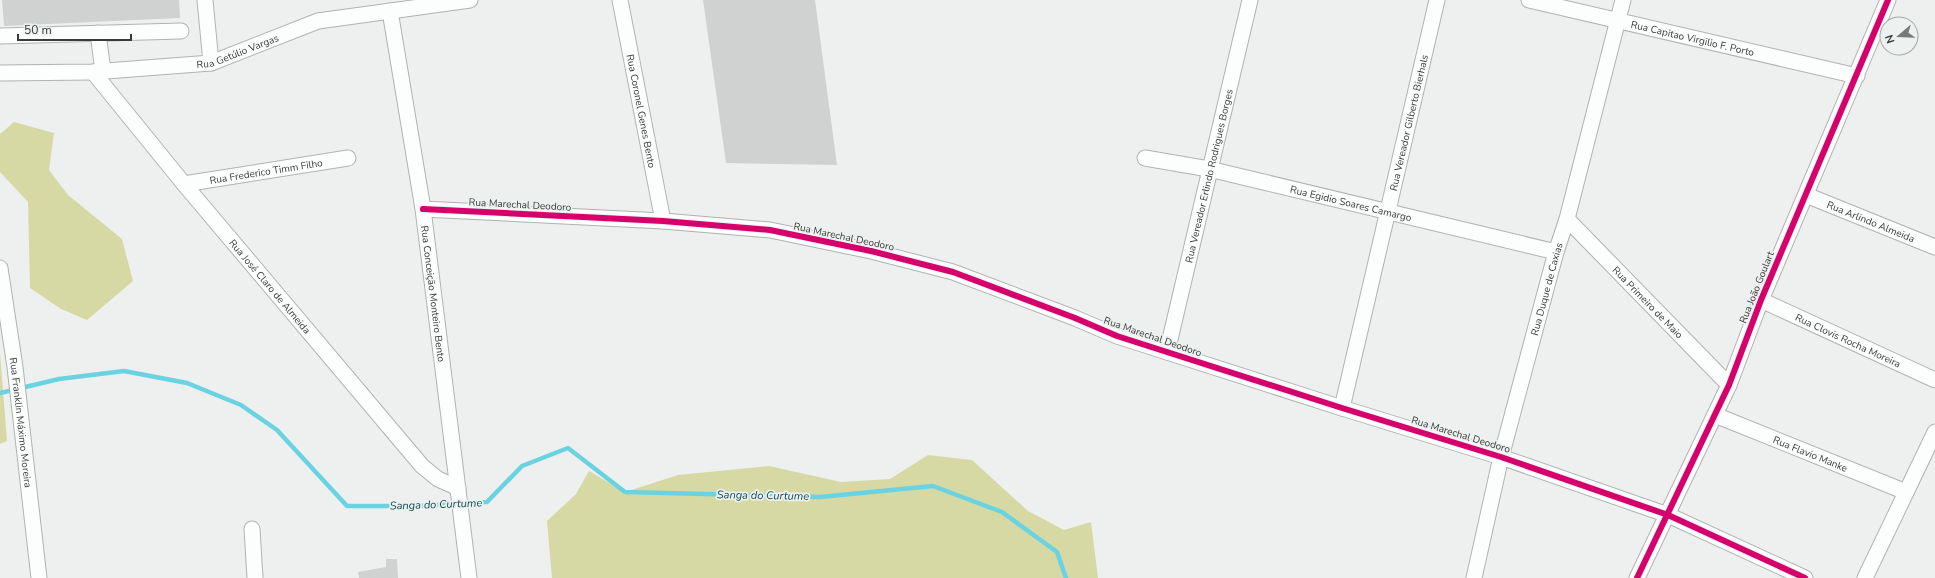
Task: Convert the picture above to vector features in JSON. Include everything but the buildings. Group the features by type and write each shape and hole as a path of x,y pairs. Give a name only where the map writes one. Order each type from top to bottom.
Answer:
{"street":[{"path":"205,0 211,63"},
{"name":"Rua Getúlio Vargas","path":"0,73 98,72 211,63 318,21 470,0"},
{"name":"Rua Coronel Genes Bento","path":"620,0 663,221"},
{"name":"Rua Vereador Erlindo Rodrigues Borges","path":"1167,352 1250,0"},
{"name":"Rua Vereador Gilberto Bierhals","path":"1342,408 1437,0"},
{"name":"Rua Capitao Virgilio F. Porto","path":"1529,0 1857,76"},
{"name":"Rua Duque de Caxias","path":"1474,578 1501,457 1556,252 1567,219 1623,0"},
{"name":"Rua João Goulart","path":"1637,578 1729,385 1761,300 1888,0"},
{"name":"Rua Conceição Monteiro Bento","path":"390,11 423,209 469,578"},
{"path":"0,36 181,31"},
{"path":"98,33 98,72"},
{"name":"Rua José Claro de Almeida","path":"98,72 184,184 422,466 438,479 458,491"},
{"name":"Rua Frederico Timm Filho","path":"184,184 348,158"},
{"name":"Rua Egidio Soares Camargo","path":"1145,158 1209,169 1556,252"},
{"name":"Rua Arlindo Almeida","path":"1806,195 1935,247"},
{"name":"Rua Marechal Deodoro","path":"423,209 663,221 770,230 886,255 953,272 1068,315 1117,336 1501,457 1668,515 1805,578"},
{"name":"Rua Primeiro de Maio","path":"1567,219 1729,385"},
{"name":"Rua Franklin Máximo Moreira","path":"0,268 15,367 19,415 39,578"},
{"name":"Rua Clovis Rocha Moreira","path":"1761,300 1935,380"},
{"name":"Rua Flavio Manke","path":"1715,416 1906,492"},
{"path":"1865,578 1935,432"},
{"path":"252,529 255,578"}],"green space":[{"path":"14,122 54,133 49,170 68,195 122,239 133,281 87,320 61,309 30,288 28,202 0,172 0,134"},
{"path":"0,353 7,441 0,444"},
{"path":"928,455 972,460 1028,511 1064,530 1091,522 1098,578 552,578 547,521 576,494 589,471 625,492 678,475 769,466 841,482 890,479"}],"waterway":[{"name":"Sanga do Curtume","path":"0,393 59,379 124,371 187,383 241,405 277,430 347,506 416,506 487,502 522,466 568,448 625,492 820,497 933,486 1002,512 1057,552 1066,578"}],"cycle path":[{"path":"1637,578 1729,385 1761,300 1888,0"},
{"path":"423,209 663,221 770,230 871,251 953,272 1075,318 1117,336 1501,457 1668,515 1805,578"}]}
